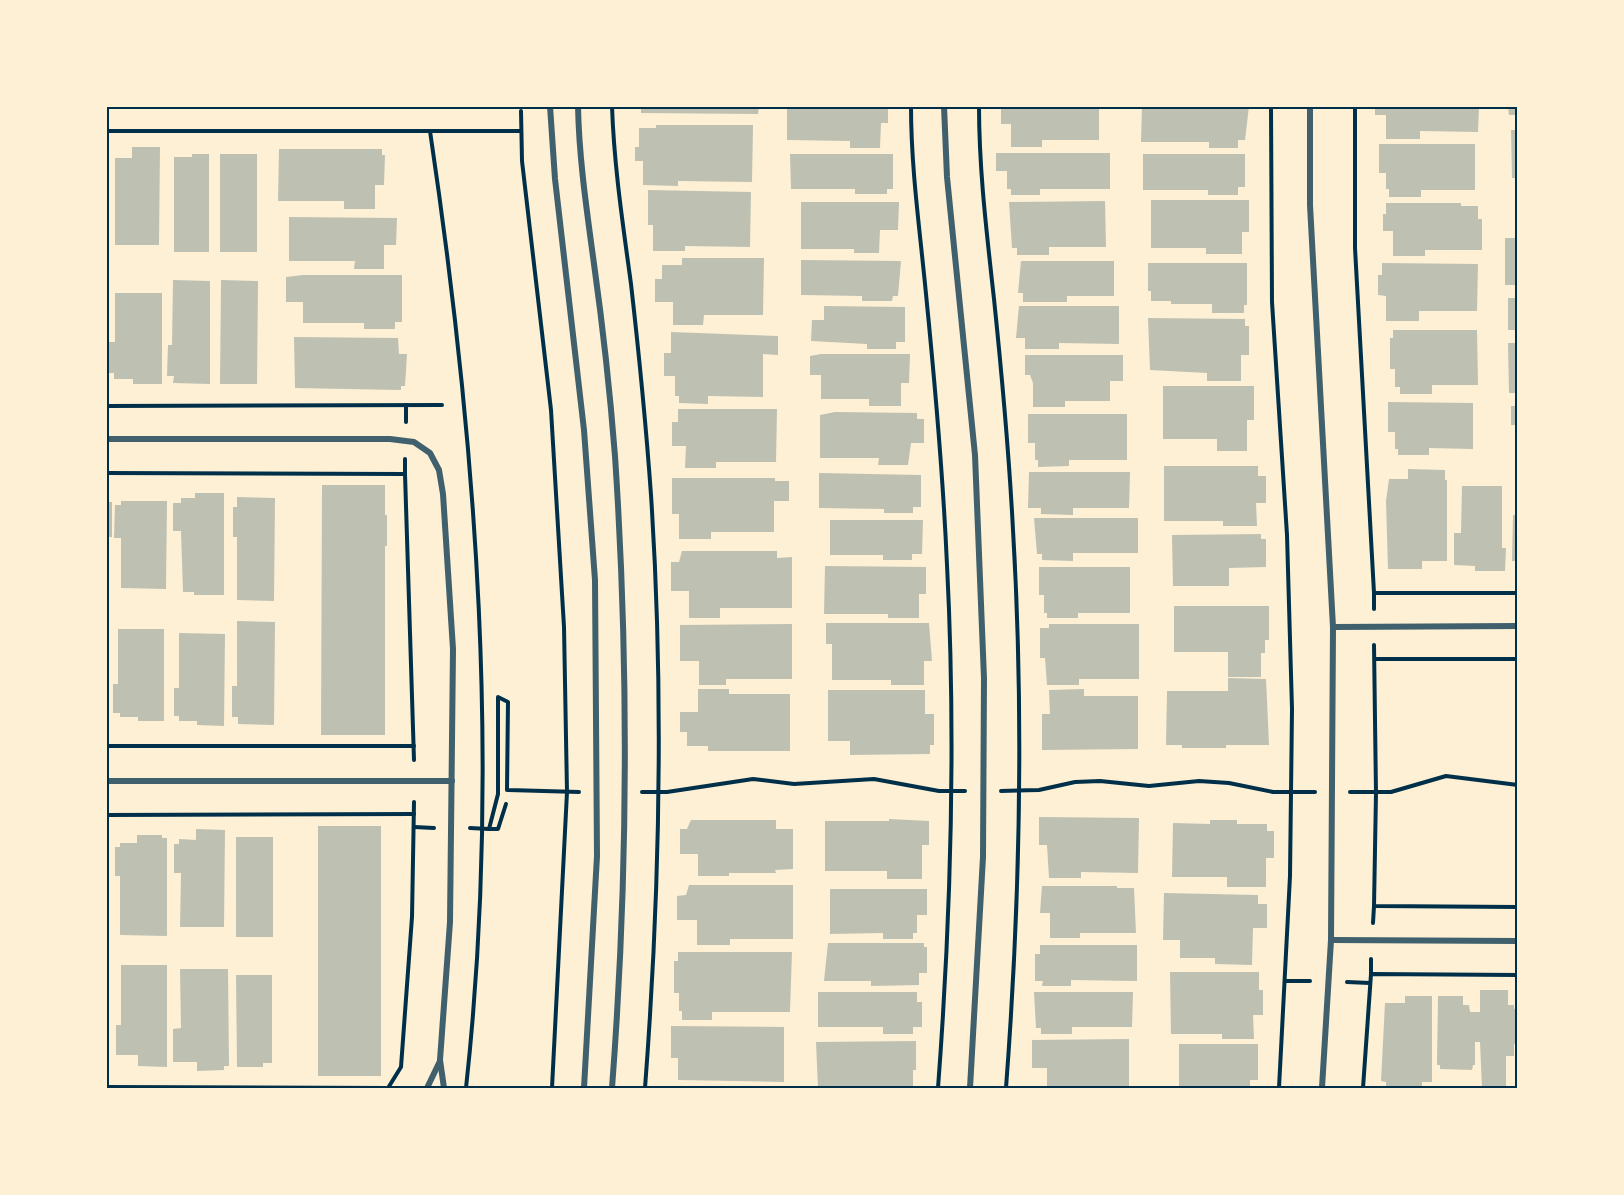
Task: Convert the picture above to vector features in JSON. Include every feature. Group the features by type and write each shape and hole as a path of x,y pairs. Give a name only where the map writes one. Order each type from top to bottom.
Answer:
{"street":[{"path":"550,106 555,179 584,430 595,580 597,856 584,1089"},
{"path":"578,106 584,188 612,419 622,598 625,701 623,888 612,1089"},
{"path":"944,106 948,188 975,455 984,678 983,857 970,1089"},
{"path":"1310,106 1310,205 1334,627 1330,940 1322,1089"},
{"path":"106,439 390,439 414,442 430,453 439,470 443,494 453,648 450,922 440,1060 444,1089"},
{"path":"1334,627 1518,626"},
{"path":"106,781 452,781"},
{"path":"1330,940 1518,941"},
{"path":"427,1089 440,1060"}],"path":[{"path":"612,106 651,496 659,677 656,903 645,1089"},
{"path":"911,106 915,196 931,354 947,564 951,791 948,905 938,1089"},
{"path":"979,106 982,190 999,349 1013,530 1019,791 1016,923 1005,1089"},
{"path":"1271,106 1272,302 1290,617 1291,792 1286,981 1279,1089"},
{"path":"1355,106 1355,248 1374,609"},
{"path":"521,111 520,131 545,344 557,490 565,650 567,792 552,1089"},
{"path":"106,131 520,131"},
{"path":"406,405 406,423"},
{"path":"106,406 442,405"},
{"path":"405,458 414,760"},
{"path":"106,473 405,474"},
{"path":"1374,593 1518,593"},
{"path":"1373,923 1376,793 1374,644"},
{"path":"1375,659 1518,659"},
{"path":"489,829 498,794 498,697 508,702 507,790 567,792"},
{"path":"106,746 414,746"},
{"path":"1349,792 1376,793 1401,790 1446,777 1518,785"},
{"path":"636,792 658,793 753,779 794,784 874,779 951,791 973,791"},
{"path":"996,791 1019,791 1100,781 1149,786 1199,781 1229,783 1273,792 1322,792"},
{"path":"106,1087 388,1088 401,1067 412,917 414,802"},
{"path":"466,828 498,829 506,804"},
{"path":"106,814 414,814"},
{"path":"414,827 434,828"},
{"path":"1374,906 1518,907"},
{"path":"1364,1089 1371,959"},
{"path":"1371,974 1518,975"},
{"path":"1286,981 1314,981"},
{"path":"1347,982 1370,983"}],"building":[{"path":"641,106 759,106 758,114 641,113"},
{"path":"787,106 888,106 888,123 881,123 880,148 850,148 850,141 787,140"},
{"path":"1001,106 1099,106 1099,140 1042,140 1042,147 1011,147 1011,124 1001,124"},
{"path":"1142,106 1249,106 1245,140 1238,140 1238,148 1209,148 1209,142 1141,142"},
{"path":"1375,106 1479,106 1478,132 1420,131 1420,139 1386,139 1386,115 1375,115"},
{"path":"1508,106 1518,106 1518,115 1509,115"},
{"path":"656,125 753,125 752,182 678,181 678,186 643,185 643,161 635,161 635,147 639,147 639,128 656,128"},
{"path":"1511,130 1518,130 1518,178 1512,178"},
{"path":"1379,144 1475,144 1475,190 1421,190 1421,197 1389,197 1389,189 1386,189 1386,173 1379,173"},
{"path":"132,147 160,147 159,245 115,245 115,158 132,158"},
{"path":"279,149 382,149 382,155 385,155 384,185 375,185 375,209 344,209 344,201 278,201"},
{"path":"996,153 1110,153 1110,189 1040,189 1040,195 1011,195 1011,189 1007,189 1007,171 996,171"},
{"path":"192,154 209,154 209,252 174,252 174,157 192,157"},
{"path":"220,154 257,154 257,252 220,252"},
{"path":"790,154 893,154 893,189 887,189 887,194 855,194 855,189 791,189"},
{"path":"1143,154 1245,154 1245,187 1238,187 1238,195 1208,195 1208,190 1143,190"},
{"path":"106,159 109,159 109,194 106,194"},
{"path":"648,190 751,192 750,247 685,246 685,251 653,251 653,225 648,225"},
{"path":"1151,200 1249,200 1249,232 1242,232 1242,254 1206,254 1206,248 1151,248"},
{"path":"1105,201 1106,247 1049,247 1049,255 1017,255 1017,248 1012,248 1009,202"},
{"path":"801,202 899,202 898,230 880,230 879,253 854,253 854,249 801,249"},
{"path":"1386,203 1461,203 1461,206 1478,206 1478,219 1482,219 1482,250 1425,250 1425,256 1393,256 1393,231 1383,231 1383,214 1386,214"},
{"path":"289,217 397,218 396,245 384,245 384,269 354,269 355,261 289,261"},
{"path":"1505,238 1518,238 1518,285 1505,285"},
{"path":"682,258 764,258 763,315 704,315 703,325 673,325 673,302 655,302 655,279 662,279 662,265 682,265"},
{"path":"801,260 901,261 898,296 893,296 892,301 862,301 862,296 801,295"},
{"path":"1021,261 1114,261 1114,296 1067,296 1067,302 1023,302 1023,293 1018,293"},
{"path":"1148,263 1247,263 1247,305 1244,305 1244,313 1212,313 1212,304 1171,304 1171,301 1151,301 1151,291 1148,291"},
{"path":"1382,263 1478,264 1477,311 1419,311 1419,321 1386,321 1386,296 1378,295 1378,275 1382,275"},
{"path":"402,275 402,322 395,322 395,329 364,329 364,323 303,323 303,302 286,302 286,277"},
{"path":"173,280 210,281 210,384 173,383 174,376 167,376 168,345 172,345"},
{"path":"221,280 258,281 257,384 220,384"},
{"path":"115,293 162,293 162,384 133,384 133,379 114,379 114,373 109,373 109,342 115,342"},
{"path":"1508,298 1518,298 1518,330 1508,330"},
{"path":"824,306 905,307 905,342 896,342 896,349 867,349 867,344 811,341 812,320 824,320"},
{"path":"1019,306 1119,306 1119,344 1059,343 1059,349 1025,349 1025,338 1016,338"},
{"path":"1148,318 1245,319 1245,326 1249,326 1249,355 1241,355 1241,381 1207,381 1207,373 1150,370"},
{"path":"1393,330 1477,330 1478,385 1432,385 1432,394 1400,394 1400,387 1395,387 1395,369 1390,369 1390,338 1393,338"},
{"path":"671,332 778,336 778,355 763,354 763,397 708,396 708,404 679,403 679,396 675,396 675,376 664,376 664,353 671,353"},
{"path":"294,337 398,338 399,354 407,354 405,386 401,386 401,390 295,388"},
{"path":"1508,343 1518,343 1518,393 1509,393"},
{"path":"910,354 909,383 901,383 901,406 869,406 869,399 821,399 821,375 810,375 810,356"},
{"path":"1025,355 1123,355 1123,381 1110,381 1110,401 1065,401 1065,407 1033,407 1033,383 1030,375 1025,375"},
{"path":"1163,386 1254,386 1254,420 1247,420 1247,451 1217,451 1217,439 1163,439"},
{"path":"1388,402 1473,403 1473,449 1429,448 1429,455 1398,455 1398,449 1395,449 1395,432 1388,432"},
{"path":"1511,406 1518,406 1518,425 1511,425"},
{"path":"678,409 777,409 776,462 716,462 716,468 685,468 686,446 672,446 672,422 678,422"},
{"path":"835,412 917,413 917,419 924,419 924,443 911,443 908,465 878,465 879,458 820,458 820,415"},
{"path":"1028,414 1127,414 1127,460 1069,460 1069,466 1038,467 1038,460 1035,460 1035,443 1028,443"},
{"path":"1164,466 1258,466 1258,476 1266,476 1266,503 1256,503 1257,526 1223,526 1223,521 1164,521"},
{"path":"1408,469 1445,470 1447,561 1422,561 1422,569 1388,569 1386,501 1389,479 1408,479"},
{"path":"1029,472 1130,472 1129,508 1073,508 1073,515 1041,514 1041,508 1028,508"},
{"path":"819,473 921,475 921,507 913,507 913,513 884,513 884,509 819,508"},
{"path":"672,478 775,478 775,481 789,481 789,501 774,501 774,532 711,532 711,539 679,539 679,514 672,514"},
{"path":"322,485 385,485 387,546 385,546 385,735 321,735"},
{"path":"1462,486 1502,486 1502,548 1506,548 1505,571 1475,571 1475,566 1454,565 1454,533 1461,533"},
{"path":"195,493 224,493 224,595 194,595 194,592 183,592 181,531 173,531 173,503 181,503 181,498 195,498"},
{"path":"237,497 275,498 274,601 237,600 237,537 233,537 233,507 237,507"},
{"path":"121,501 167,501 166,589 121,588 121,538 114,538 115,505 121,505"},
{"path":"106,502 112,502 112,537 106,537"},
{"path":"1513,515 1518,515 1518,561 1512,561"},
{"path":"1034,518 1138,518 1138,553 1073,553 1073,561 1042,560 1042,554 1037,554"},
{"path":"830,520 923,520 922,554 912,554 912,560 883,560 883,555 830,555"},
{"path":"1261,534 1261,539 1266,539 1266,567 1229,568 1229,586 1173,586 1172,535"},
{"path":"682,551 777,551 777,558 792,557 792,608 720,608 720,618 689,618 689,591 671,591 671,562 679,562"},
{"path":"825,566 926,567 926,594 919,594 919,618 888,618 888,614 824,614"},
{"path":"1039,567 1130,567 1130,613 1078,613 1078,618 1047,618 1047,613 1044,613 1044,595 1039,595"},
{"path":"1174,606 1269,606 1269,640 1265,640 1265,653 1261,653 1261,677 1228,677 1228,652 1174,652"},
{"path":"237,621 275,622 274,725 238,724 238,717 232,717 232,686 237,686"},
{"path":"826,623 929,623 932,661 924,661 924,685 891,685 891,680 832,680 832,644 826,644"},
{"path":"792,624 792,679 726,679 726,685 699,685 699,661 680,661 680,625"},
{"path":"1049,624 1139,624 1139,679 1079,679 1079,685 1047,685 1045,658 1040,658 1040,628 1049,628"},
{"path":"118,629 164,629 164,721 138,721 138,717 120,717 120,713 113,713 113,684 118,684"},
{"path":"179,633 225,634 224,726 197,725 197,721 179,721 179,716 174,716 174,688 179,688"},
{"path":"1228,678 1266,679 1269,745 1182,748 1182,745 1166,745 1167,691 1228,691"},
{"path":"106,684 109,684 109,714 106,714"},
{"path":"698,689 729,689 729,694 790,694 790,751 708,751 708,746 687,746 687,732 680,732 680,712 698,712"},
{"path":"1084,689 1084,696 1138,696 1138,749 1042,750 1042,714 1050,714 1049,690"},
{"path":"828,690 925,690 925,714 934,714 934,745 930,745 930,754 850,755 850,741 828,741"},
{"path":"1039,817 1139,818 1138,873 1081,872 1081,878 1049,878 1047,845 1039,845"},
{"path":"889,819 929,821 929,845 922,845 922,879 887,879 887,871 825,871 825,821 889,821"},
{"path":"691,820 776,820 776,829 793,829 793,869 775,870 776,873 729,873 729,876 698,876 698,854 680,854 680,829 687,829"},
{"path":"1210,820 1237,820 1237,824 1267,824 1267,831 1274,831 1274,858 1266,858 1266,887 1227,887 1227,877 1172,877 1173,823 1210,824"},
{"path":"318,826 381,826 381,1076 318,1076"},
{"path":"196,829 225,830 224,927 180,927 181,873 174,873 174,844 179,844 179,839 196,840"},
{"path":"137,835 162,835 162,838 167,838 167,936 120,935 120,876 115,876 115,847 120,847 120,843 137,843"},
{"path":"236,837 273,837 273,937 236,937"},
{"path":"106,845 109,845 109,881 106,881"},
{"path":"689,885 793,885 793,939 730,939 730,945 697,945 697,920 677,920 677,896 686,895"},
{"path":"1042,886 1134,888 1136,933 1080,933 1080,938 1050,938 1050,913 1040,913"},
{"path":"830,889 927,889 927,915 917,915 917,933 913,933 913,939 883,939 883,933 830,934"},
{"path":"1164,893 1258,895 1258,904 1267,904 1267,928 1253,928 1252,965 1215,964 1215,958 1180,958 1180,940 1163,940"},
{"path":"828,943 924,943 924,947 927,947 927,973 919,973 919,985 871,986 871,981 824,981"},
{"path":"1040,945 1137,945 1137,981 1071,980 1071,986 1042,986 1043,981 1035,981 1035,954 1040,954"},
{"path":"678,952 792,952 790,1012 712,1012 712,1020 682,1020 682,1011 679,1011 679,993 674,993 674,961 678,961"},
{"path":"121,965 167,965 167,1067 138,1066 138,1055 116,1055 116,1025 121,1025"},
{"path":"180,969 228,969 229,1066 224,1066 224,1070 197,1071 197,1062 173,1062 173,1029 181,1028"},
{"path":"1170,972 1259,972 1259,990 1263,990 1263,1015 1253,1015 1254,1039 1222,1039 1222,1034 1171,1034"},
{"path":"236,975 272,975 272,1063 263,1063 263,1067 237,1067"},
{"path":"1480,990 1508,990 1508,1005 1514,1005 1514,1009 1518,1009 1518,1044 1514,1044 1514,1056 1506,1056 1506,1088 1482,1088 1480,1042 1475,1042 1475,1065 1472,1070 1440,1069 1440,1065 1437,1065 1438,996 1463,996 1463,1005 1469,1005 1470,1012 1480,1012"},
{"path":"818,992 917,992 917,1002 922,1002 922,1027 913,1027 913,1034 883,1034 883,1027 818,1027"},
{"path":"1034,992 1133,992 1132,1027 1072,1027 1072,1034 1041,1034 1041,1028 1036,1028"},
{"path":"1405,996 1432,996 1432,1082 1422,1082 1422,1088 1386,1088 1386,1082 1381,1081 1385,1003 1405,1003"},
{"path":"671,1026 784,1027 784,1082 678,1080 678,1058 671,1058"},
{"path":"106,1029 109,1029 109,1057 106,1057"},
{"path":"1129,1039 1129,1087 1047,1088 1047,1068 1032,1068 1032,1040"},
{"path":"916,1041 916,1070 913,1070 913,1086 909,1088 879,1088 879,1086 818,1088 816,1042"},
{"path":"1179,1044 1258,1044 1258,1080 1250,1080 1250,1088 1179,1088"}]}
